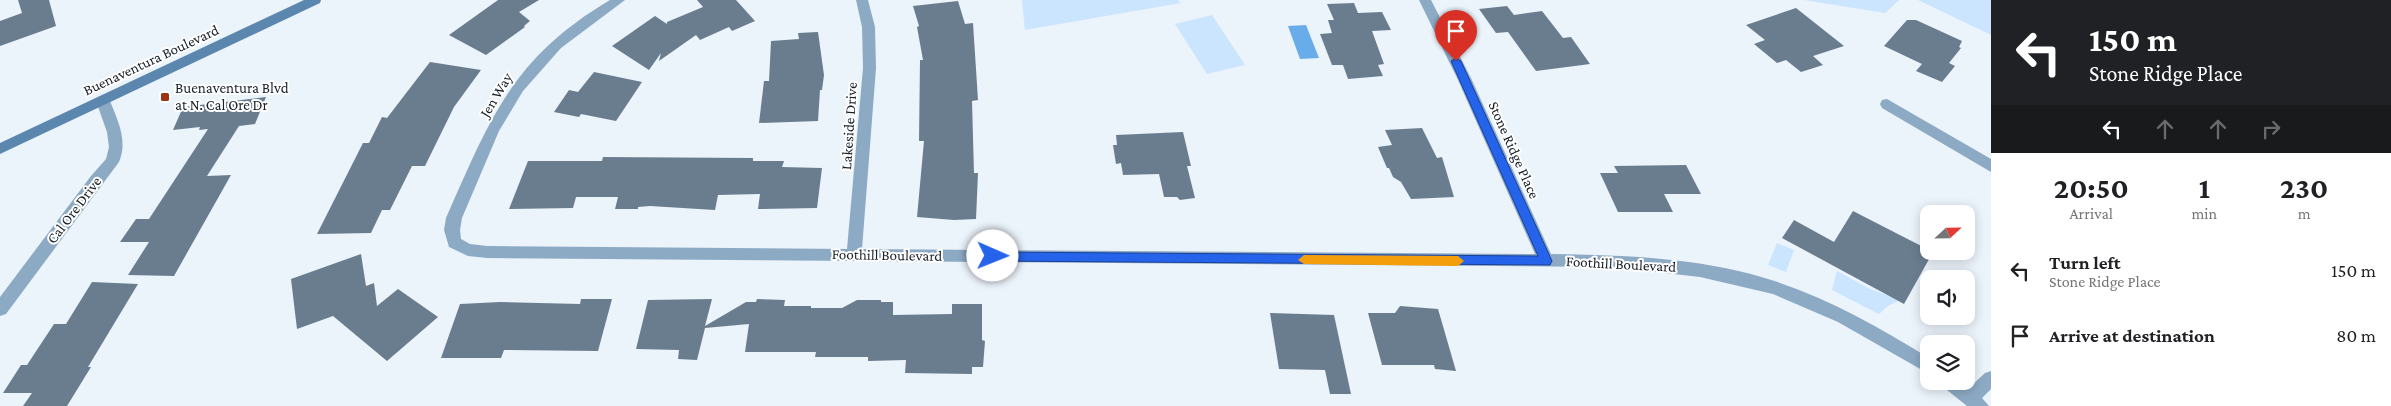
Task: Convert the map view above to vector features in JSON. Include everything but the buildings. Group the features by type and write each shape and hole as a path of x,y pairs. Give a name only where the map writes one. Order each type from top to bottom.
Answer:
{"main road":[{"name":"Buenaventura Boulevard","path":"0,149 316,0"}],"street":[{"name":"Jen Way","path":"454,243 452,230 454,218 507,104 527,74 589,18 619,0"},
{"name":"Lakeside Drive","path":"854,255 864,159 871,55 868,22 862,0"},
{"name":"Stone Ridge Place","path":"1425,0 1464,78 1546,261"},
{"name":"Cal Ore Drive","path":"0,309 112,161 115,152 115,133 103,101"},
{"path":"1887,104 1991,166"},
{"name":"Foothill Boulevard","path":"454,243 468,250 487,252 1613,261 1671,265 1754,282 1832,312 1920,362"},
{"path":"1960,390 1975,402 1991,378"}],"shaded area":[{"path":"1022,0 1178,0 1181,3 1025,30"},
{"path":"1804,0 1899,0 1885,13"},
{"path":"1918,0 1991,0 1991,35"},
{"path":"1212,15 1245,65 1207,74 1175,24"},
{"path":"1777,243 1794,250 1786,272 1768,265"},
{"path":"1837,271 1868,288 1900,300 1888,306 1879,314 1832,290"}],"water":[{"path":"1306,25 1319,58 1300,59 1288,26"}],"slow traffic":[{"path":"1304,260 1458,261"}],"place":[{"name":"Buenaventura Blvd at N. Cal Ore Dr","path":"165,97"}],"route":[{"path":"993,256 1546,261 1456,61"}]}
